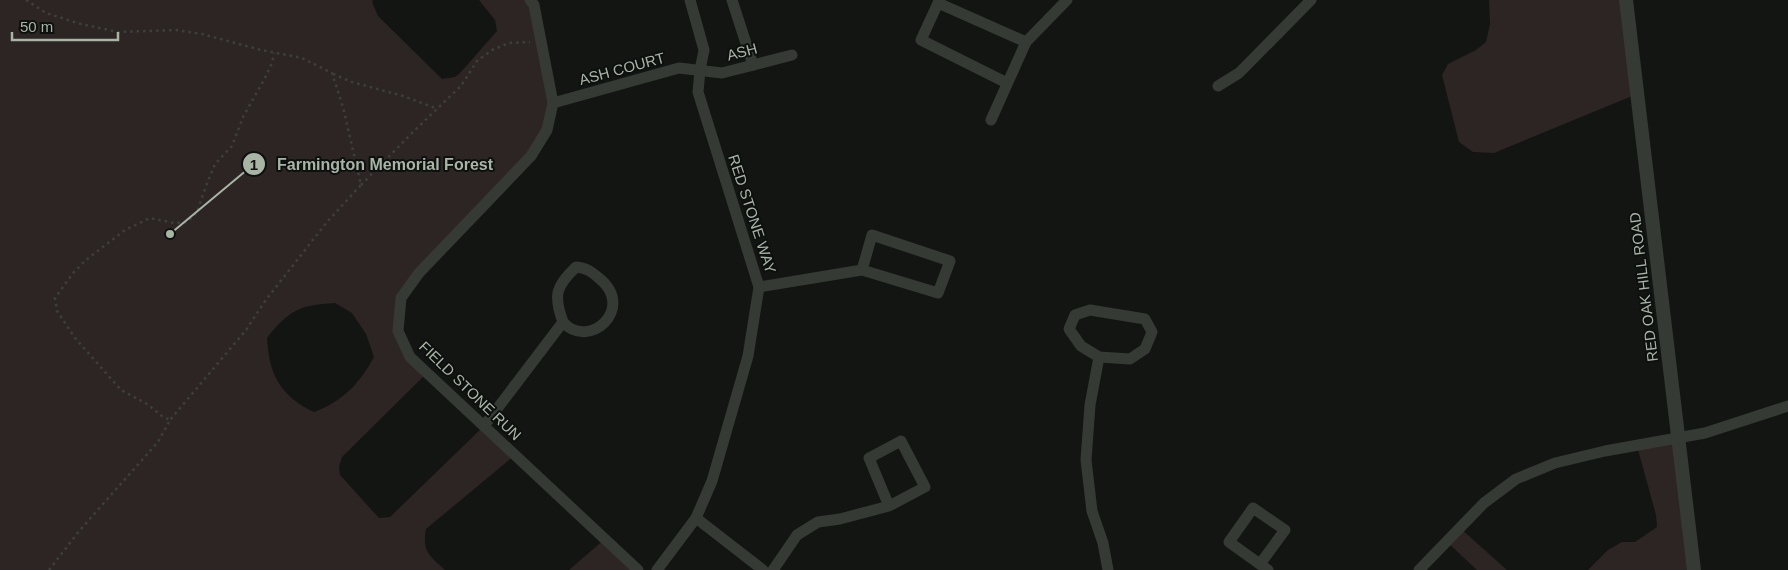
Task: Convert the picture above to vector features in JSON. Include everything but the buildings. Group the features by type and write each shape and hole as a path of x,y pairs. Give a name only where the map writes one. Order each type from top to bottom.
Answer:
{"street":[{"name":"FIELD STONE RUN","path":"530,0 534,6 553,103 547,130 531,156 419,273 401,298 398,331 410,358 638,570"},
{"name":"RED STONE WAY","path":"657,570 696,518 712,482 748,356 759,287 698,92 704,50 690,0"},
{"path":"732,0 753,65"},
{"path":"991,120 1026,42 1067,0"},
{"path":"1218,86 1239,73 1311,0"},
{"name":"RED OAK HILL ROAD","path":"1626,0 1694,570"},
{"path":"1007,83 921,40 938,3 1026,42"},
{"name":"ASH","path":"700,70 722,73 792,55"},
{"name":"ASH COURT","path":"553,103 679,68 700,70"},
{"path":"759,287 862,270 938,293 950,261 872,235 862,270"},
{"path":"576,267 587,268 612,292 613,312 594,331 581,333 563,322 558,310 557,296 562,280 576,267"},
{"path":"1090,310 1145,318 1152,332 1145,349 1130,359 1099,357 1081,346 1069,329 1075,315 1090,310"},
{"path":"484,426 563,322"},
{"path":"1099,357 1090,405 1086,460 1092,511 1103,543 1108,570"},
{"path":"1419,570 1484,503 1516,479 1555,463 1605,451 1705,432 1788,406"},
{"path":"773,570 797,535 818,522 840,519 889,506 926,487 901,441 869,458 889,506"},
{"path":"1253,508 1285,530 1264,567 1228,542 1253,508"},
{"path":"696,518 763,570"}],"path":[{"path":"26,0 46,13 81,24 118,32 176,30 302,58 352,82 403,96 438,109"},
{"path":"49,570 80,530 158,442 170,420 246,330 264,301 328,222 361,185 461,86 477,61 492,50 509,43 541,41"},
{"path":"170,420 122,390 76,338 57,311 55,298 80,266 125,230 150,218 174,223 187,222 197,212 215,164 232,146 243,117 266,78 274,53"},
{"path":"332,73 343,107 361,185"}],"shaded area":[{"path":"0,0 373,0 372,2 378,16 442,79 455,77 461,72 497,31 495,20 479,0 530,0 553,103 547,130 401,298 398,331 427,373 342,457 339,467 340,475 379,518 390,517 484,426 515,455 426,529 426,548 445,570 0,570","holes":["335,303 352,313 366,334 374,357 363,375 342,397 314,412 293,399 278,382 270,362 267,338 289,315 313,305"]},
{"path":"1489,0 1626,0 1637,94 1494,153 1473,152 1459,142 1442,75 1448,64 1476,50 1486,42 1490,24"},
{"path":"1679,439 1694,570 1588,570 1608,550 1622,542 1635,542 1657,527 1656,515 1637,446"},
{"path":"1460,528 1507,570 1477,570 1447,542"},
{"path":"605,539 638,570 569,570"}],"place":[{"name":"Farmington Memorial Forest","path":"170,234"}]}
